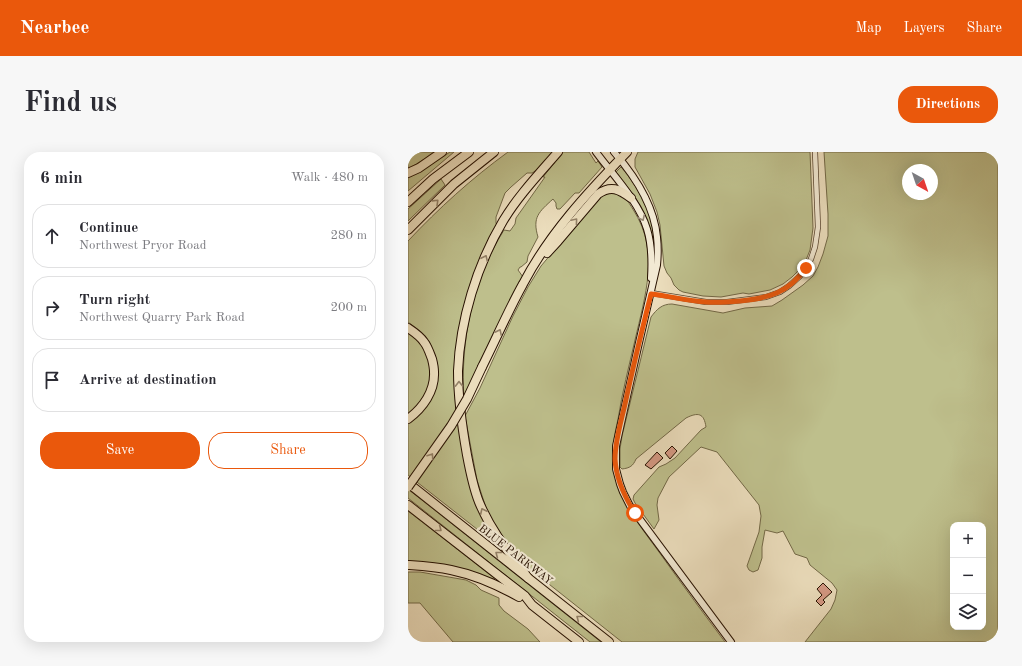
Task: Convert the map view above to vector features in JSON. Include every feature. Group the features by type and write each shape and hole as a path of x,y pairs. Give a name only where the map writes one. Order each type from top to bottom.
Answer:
{"highway":[{"path":"408,173 419,168 442,152"},
{"path":"408,202 433,179 469,152"},
{"path":"408,230 454,184 494,152"},
{"path":"528,578 503,545 489,523 478,501 473,483 462,424 458,371 460,347 465,319 479,270 503,221 524,192 558,152"},
{"path":"408,487 451,426 467,399 523,283 541,254 568,216 627,152"},
{"path":"530,271 598,194 607,189 618,190 624,192 631,198"},
{"path":"408,328 418,335 426,344 431,356 434,371 433,385 427,399 418,411 408,419"},
{"name":"BLUE PARKWAY","path":"408,483 609,642"},
{"path":"408,505 525,596 532,605"},
{"path":"408,565 432,566 450,570 470,575 505,589 532,605 579,642"}],"main road":[{"path":"596,152 631,198 642,216 647,229 651,250 651,294"},
{"path":"614,152 635,179 650,208 657,236 658,259 616,446 616,469 623,492 630,506 731,642"}],"street":[{"path":"651,294 706,302 727,302 766,297 780,292 789,286 806,268 815,247 818,227 815,152"}],"green space":[{"path":"408,152 436,152 408,169"},
{"path":"450,152 454,152 408,191 408,178"},
{"path":"508,152 554,152 543,166 532,173 527,173 505,193 496,217 497,225 494,230 457,352 472,487 501,548 408,475 408,422 424,408 435,356 429,341 421,332 408,322 408,241 456,194"},
{"path":"563,152 589,152 596,163 598,161 602,167 579,193 575,193 560,209 557,209 556,203 553,199 538,215 536,220 536,230 538,237 528,256 527,262 518,270 523,277 464,399 464,355 467,333 471,311 484,269 504,230 510,231 515,224 516,218 545,177 543,177"},
{"path":"638,152 810,152 813,228 810,250 806,260 792,277 783,284 770,290 721,297 703,296 679,290 674,285 664,266 660,225 657,212 650,194 635,167 635,159"},
{"path":"824,152 998,152 998,642 805,642 831,609 837,590 832,583 810,565 807,558 795,554 783,531 777,533 765,530 762,558 758,570 753,572 749,570 747,566 759,532 761,516 759,505 717,452 701,447 669,477 658,498 657,505 659,520 654,529 633,499 634,495 659,467 675,458 701,430 706,427 704,419 700,415 694,415 686,418 636,459 631,466 622,469 620,467 622,436 653,314 658,309 668,304 723,313 745,308 772,306 803,285 813,276 823,254 828,236"},
{"path":"621,167 639,192 648,210 655,239 655,264 641,208 635,197 616,172"},
{"path":"441,179 445,185 408,221 408,209"},
{"path":"609,192 624,197 634,211 647,242 648,258 648,274 643,307 614,439 612,460 614,473 628,508 725,642 622,642 535,573 518,556 497,530 487,511 477,480 465,416 480,388 513,316 541,266 600,196"},
{"path":"408,330 423,344 430,365 430,382 427,391 417,407 408,414"},
{"path":"408,489 601,642 590,642 408,498"},
{"path":"408,511 494,578 494,580 452,566 408,562"},
{"path":"408,572 420,572 466,580 476,585 481,590 499,598 499,605 504,611 528,629 540,642 453,642 420,603 408,603"}],"building":[{"path":"672,446 677,451 670,459 665,453"},
{"path":"657,452 663,458 651,469 645,465"},
{"path":"823,583 832,592 823,600 825,602 821,606 816,601 822,595 817,589"}],"route":[{"path":"635,513 626,499 620,484 615,458 616,446 651,294 706,302 727,302 766,297 780,292 789,286 806,268"}]}
